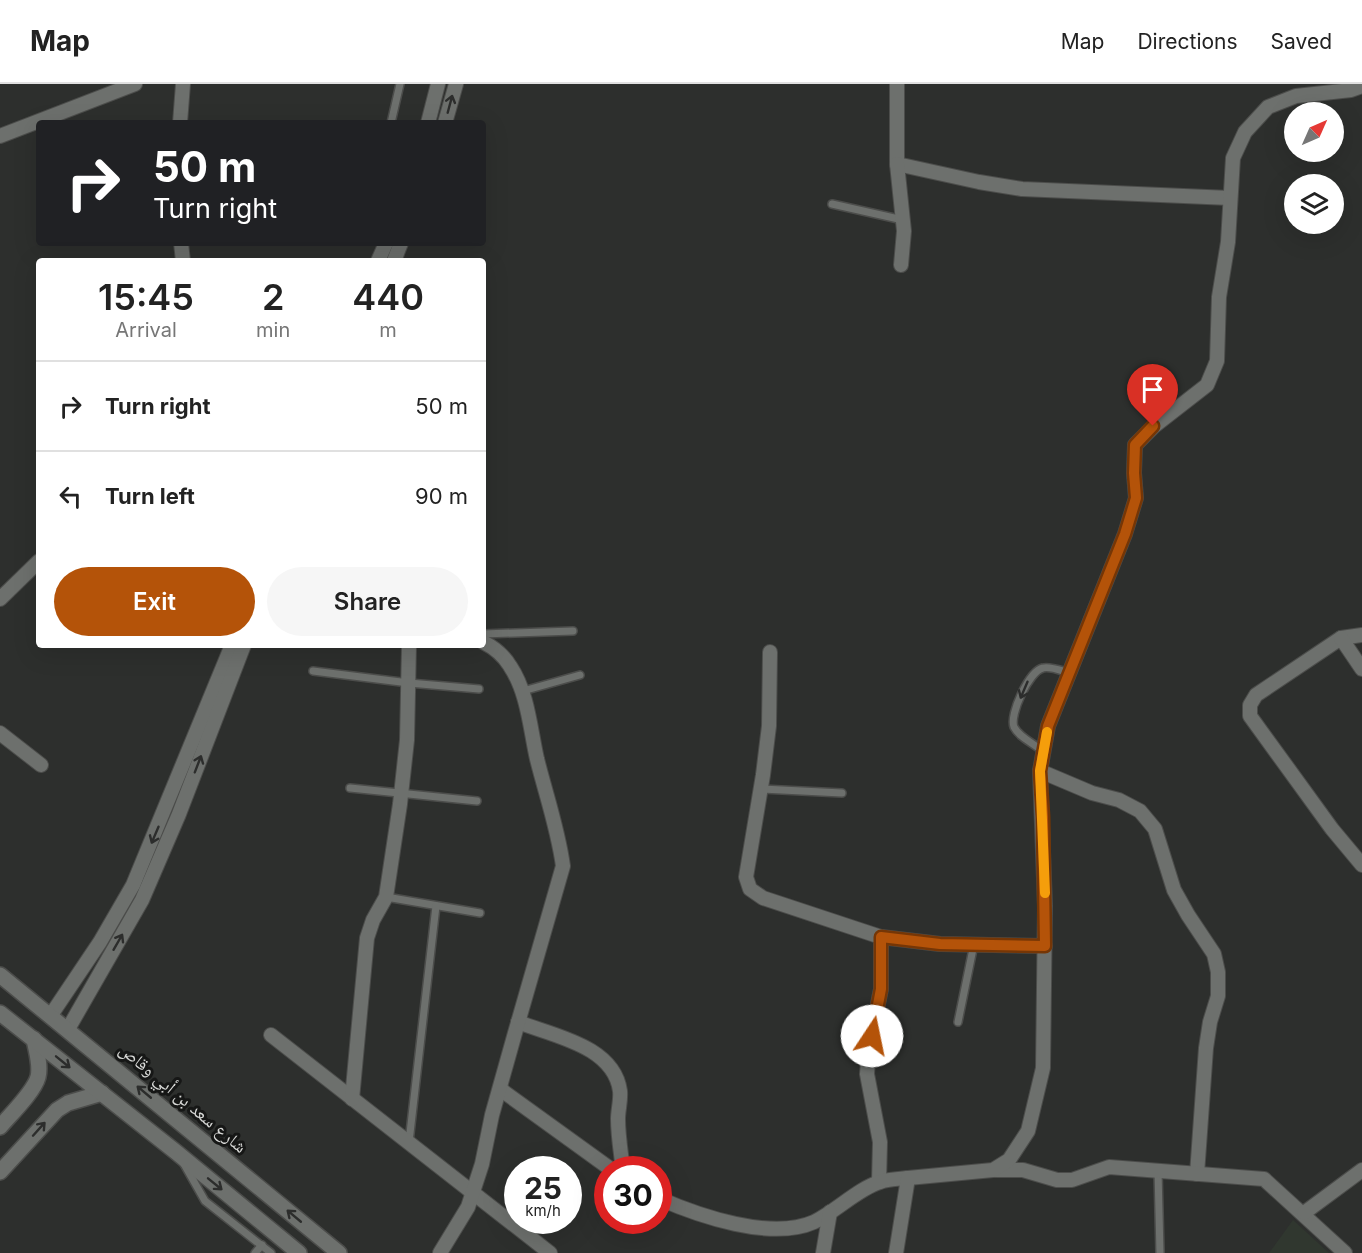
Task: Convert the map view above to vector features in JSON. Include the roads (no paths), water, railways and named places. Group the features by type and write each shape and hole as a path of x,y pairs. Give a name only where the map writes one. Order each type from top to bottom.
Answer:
{"main road":[{"name":"شارع سعد بن أبي وقاص","path":"0,975 339,1253"},
{"path":"0,1013 299,1253"},
{"path":"0,1127 34,1086 38,1077 34,1039"},
{"path":"0,1173 57,1110 68,1103 102,1093"}],"street":[{"path":"42,120 135,84"},
{"path":"180,120 183,84"},
{"path":"430,120 438,84"},
{"path":"446,120 456,84"},
{"path":"897,84 897,164 903,220 901,265"},
{"path":"993,1170 1009,1160 1028,1131 1043,1068 1045,946 1040,771 1043,751 1048,726 1125,534 1136,498 1135,445 1153,426 1207,384 1217,362 1219,297 1228,242 1233,158 1245,132 1268,107 1296,96 1351,90 1362,86"},
{"path":"0,136 36,122"},
{"path":"897,164 1022,189 1230,198"},
{"path":"0,598 36,564"},
{"path":"1362,635 1341,639 1256,695 1250,705 1250,716 1332,829 1362,865"},
{"path":"1341,639 1362,669"},
{"path":"440,1253 468,1207 563,866 559,838 537,758 523,691 510,665 492,646 486,643"},
{"path":"51,1015 133,885 231,648"},
{"path":"68,1029 142,900 179,814 243,648"},
{"path":"352,1099 368,938 373,920 386,897 402,793 407,740 409,648"},
{"path":"770,652 769,726 746,877 750,889 763,898 881,937 940,944 1045,946"},
{"path":"0,733 41,765"},
{"path":"1040,771 1092,793 1119,800 1140,811 1155,829 1164,852 1167,870 1179,898 1214,954 1218,972 1218,996 1209,1022 1197,1174"},
{"path":"879,1182 880,1142 867,1074 881,989 881,937"},
{"path":"84,966 98,976"},
{"path":"518,1022 583,1046 604,1059 616,1074 621,1093 618,1133 621,1156"},
{"path":"271,1035 550,1253"},
{"path":"500,1089 594,1157"},
{"path":"672,1204 691,1212 743,1226 784,1229 813,1223 879,1182 993,1170 1023,1170 1058,1180 1072,1180 1109,1167 1264,1179 1345,1253"},
{"path":"1304,1214 1362,1170"},
{"path":"896,1253 908,1178"},
{"path":"823,1253 830,1212"}],"lane":[{"path":"392,120 400,84"},
{"path":"832,204 903,220"},
{"path":"486,634 573,632"},
{"path":"1043,751 1019,733 1012,717 1029,678 1035,672 1044,667 1070,673"},
{"path":"313,671 480,689"},
{"path":"523,691 580,675"},
{"path":"350,788 477,801"},
{"path":"761,789 842,793"},
{"path":"386,897 480,913"},
{"path":"408,1143 436,906"},
{"path":"958,1022 974,944"},
{"path":"176,1152 206,1201 271,1253"},
{"path":"1158,1171 1160,1253"},
{"path":"255,1253 262,1245"}]}
